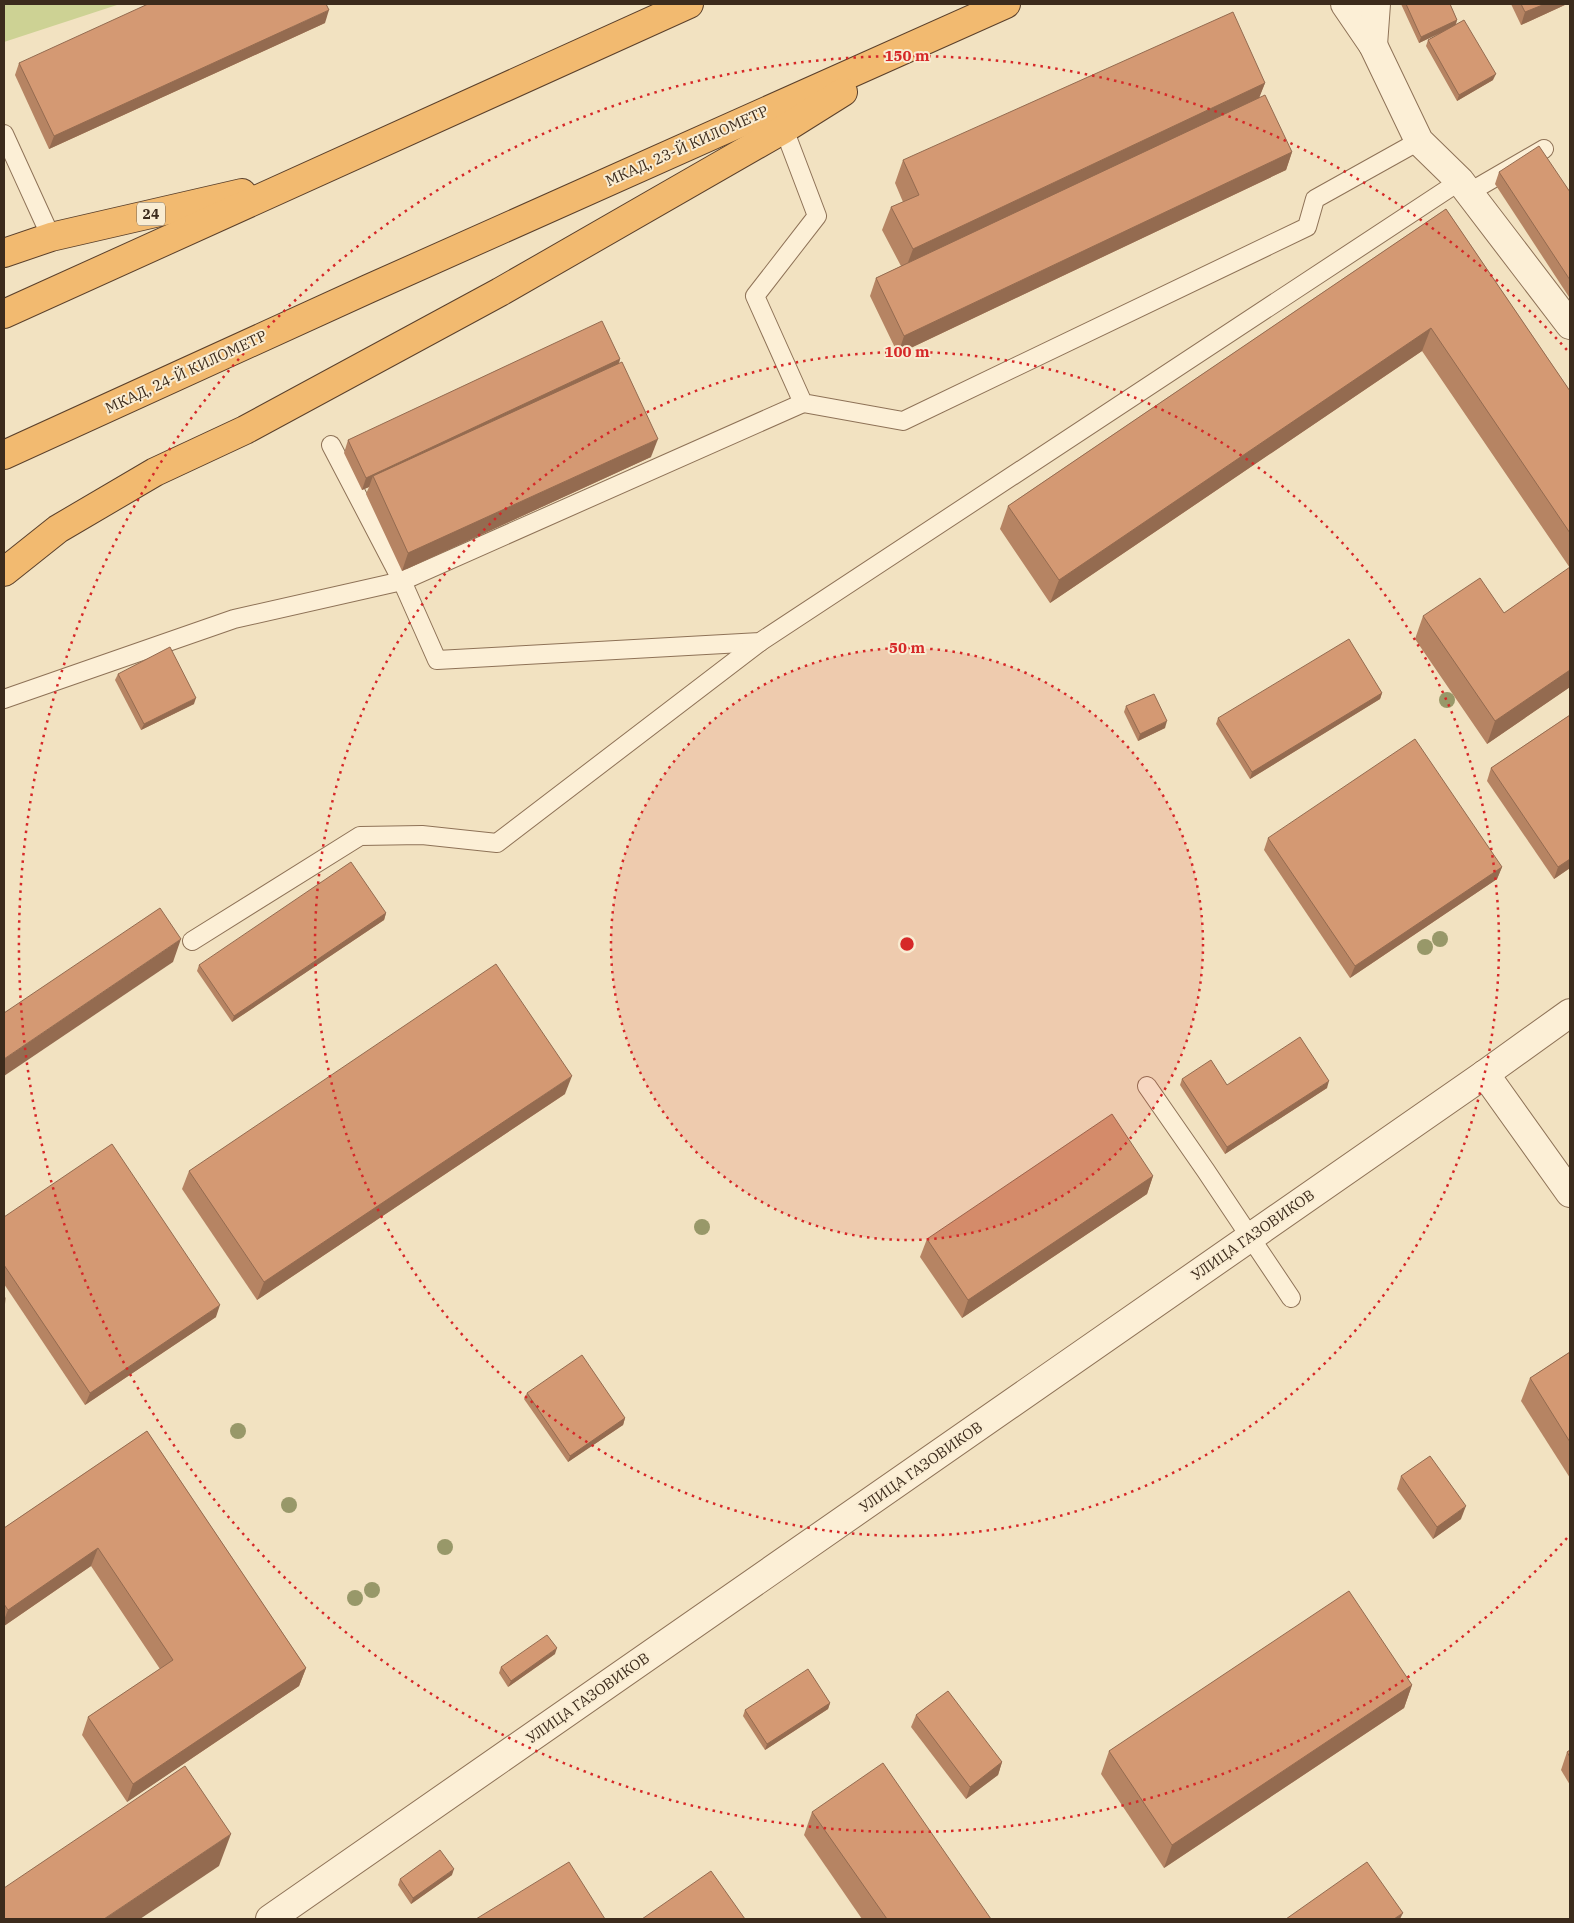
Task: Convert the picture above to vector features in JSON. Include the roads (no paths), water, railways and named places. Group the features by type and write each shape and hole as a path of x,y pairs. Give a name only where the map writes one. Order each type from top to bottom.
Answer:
{"highway":[{"path":"4,314 690,4"},
{"name":"МКАД, 23-Й КИЛОМЕТР","path":"368,289 1006,4"},
{"path":"4,572 58,529 156,472 245,430 500,292 784,129 929,38"},
{"name":"24","path":"4,253 51,237 307,176"},
{"name":"МКАД, 24-Й КИЛОМЕТР","path":"4,455 368,289"}],"street":[{"path":"1345,4 1373,45 1419,141 1464,187 1570,325"},
{"path":"1373,45 1376,4"},
{"name":"УЛИЦА ГАЗОВИКОВ","path":"270,1919 1570,1013"},
{"path":"1485,1074 1570,1193"}],"lane":[{"path":"784,129 817,216 755,296 802,403"},
{"path":"4,134 51,237"},
{"path":"4,699 234,619 402,581 802,403 903,421 1307,227 1315,199 1419,141"},
{"path":"192,941 360,836 422,834 497,843 760,642 1464,187 1544,149"},
{"path":"331,445 402,581 437,660 760,642"},
{"path":"1147,1086 1291,1298"}]}
